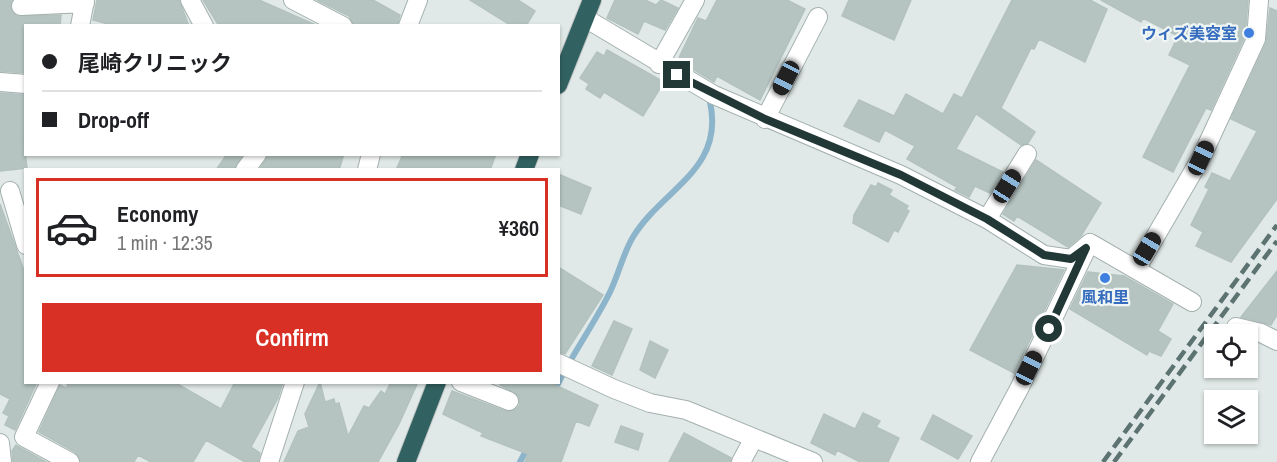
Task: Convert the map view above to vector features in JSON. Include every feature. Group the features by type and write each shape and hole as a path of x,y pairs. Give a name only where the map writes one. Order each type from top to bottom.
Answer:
{"highway":[{"path":"560,80 592,0"},
{"path":"405,462 436,384"}],"street":[{"path":"190,0 203,24"},
{"path":"293,0 339,24"},
{"path":"409,24 418,0"},
{"path":"659,64 695,0"},
{"path":"1137,268 1201,158 1246,61 1256,39 1259,0"},
{"path":"21,6 85,2 80,24"},
{"path":"765,119 818,17"},
{"path":"585,18 714,95 765,119 901,175 987,219 1044,255 1071,259 1086,248"},
{"path":"0,82 24,84"},
{"path":"987,219 1027,154"},
{"path":"12,192 24,237"},
{"path":"980,462 1020,387 1090,243 1137,268 1192,302"},
{"path":"1258,332 1276,337"},
{"path":"560,364 650,403 686,410 813,462"},
{"path":"49,384 24,436 70,462"},
{"path":"275,460 294,384"},
{"path":"466,384 509,401"},
{"path":"741,462 754,438"},
{"path":"0,442 2,462"}],"building":[{"path":"0,0 12,0 10,7 16,16 61,15 60,24 24,24 24,73 0,71"},
{"path":"97,0 179,0 188,24 108,24 93,20"},
{"path":"203,0 259,0 313,24 218,24"},
{"path":"317,0 373,0 400,15 398,24 353,24 349,16"},
{"path":"470,0 518,0 535,11 527,24 509,24"},
{"path":"615,0 645,0 656,5 661,0 678,8 665,30 644,21 638,34 607,18"},
{"path":"717,0 787,0 805,9 760,100 717,76 714,82 678,60 698,18 706,21"},
{"path":"849,0 911,0 894,40 842,16"},
{"path":"1012,0 1090,0 1107,9 1085,62 1039,39 1034,49 1031,48 1001,108 1035,132 1028,143 1021,145 976,114 956,149 1003,172 990,193 975,186 969,197 955,190 957,187 907,159 915,146 885,130 879,142 844,126 859,100 894,116 906,94 943,114 954,94 962,98"},
{"path":"1101,0 1248,0 1245,36 1211,110 1206,108 1173,172 1143,157 1190,65 1169,55 1178,36 1143,18 1141,22"},
{"path":"1270,8 1277,11 1277,199 1231,262 1196,246 1203,232 1191,225 1209,189 1205,187 1212,173 1230,181 1257,131 1231,119 1266,43"},
{"path":"607,50 664,82 643,116 604,92 600,98 586,89 589,84 580,78 597,52 604,56"},
{"path":"0,93 24,95 23,135 27,168 0,171"},
{"path":"226,156 242,156 235,168 217,168"},
{"path":"267,156 343,156 340,168 261,168"},
{"path":"402,156 495,156 491,168 397,168"},
{"path":"1036,160 1101,203 1081,236 1068,247 1017,216 1014,221 1003,214"},
{"path":"560,175 591,188 581,214 560,206"},
{"path":"878,183 892,190 889,195 908,206 906,209 909,211 898,232 894,230 888,242 853,223 854,215 871,185 876,187"},
{"path":"0,204 24,270 24,384 36,384 15,430 5,425 9,416 3,413 10,399 0,394"},
{"path":"1017,265 1064,270 1014,373 970,350"},
{"path":"560,268 603,295 565,354 560,353"},
{"path":"1277,271 1277,315 1271,325 1241,317"},
{"path":"1088,272 1124,276 1173,304 1158,331 1171,339 1161,356 1149,351 1147,355 1070,309"},
{"path":"614,321 632,329 612,375 592,366"},
{"path":"650,341 668,350 655,378 640,370"},
{"path":"68,384 177,384 221,409 234,384 282,384 278,398 251,447 260,453 258,462 245,462 206,440 193,462 151,462 138,455 134,462 81,462 75,452 39,432 60,385 66,388"},
{"path":"320,384 325,402 334,399 335,404 339,403 348,436 364,406 369,408 381,391 385,394 390,384 417,384 378,462 284,462 298,431 309,427 305,414"},
{"path":"553,384 598,405 589,426 576,421 561,462 525,462 528,454 481,436 483,433 443,414 452,391 505,411 515,410 520,405 518,395 500,385"},
{"path":"863,413 880,421 876,427 899,438 888,462 860,462 837,450 835,455 811,443 824,414 855,429"},
{"path":"933,415 972,436 958,459 921,439"},
{"path":"621,426 643,434 638,450 615,442"},
{"path":"684,433 731,458 730,462 669,462"},
{"path":"16,445 46,462 13,462 12,451"}],"waterway":[{"path":"560,380 608,296 633,237 645,220 700,162 708,145 712,125 710,102"},
{"path":"554,392 558,384"},
{"path":"520,462 528,447"}],"railway":[{"path":"1103,462 1277,225"},
{"path":"1114,462 1277,241"}],"place":[{"name":"ウィズ美容室","path":"1249,33"},
{"name":"風和里","path":"1105,278"}],"route":[{"path":"677,75 765,119 901,175 987,219 1044,255 1071,259 1086,248 1049,329"}]}
